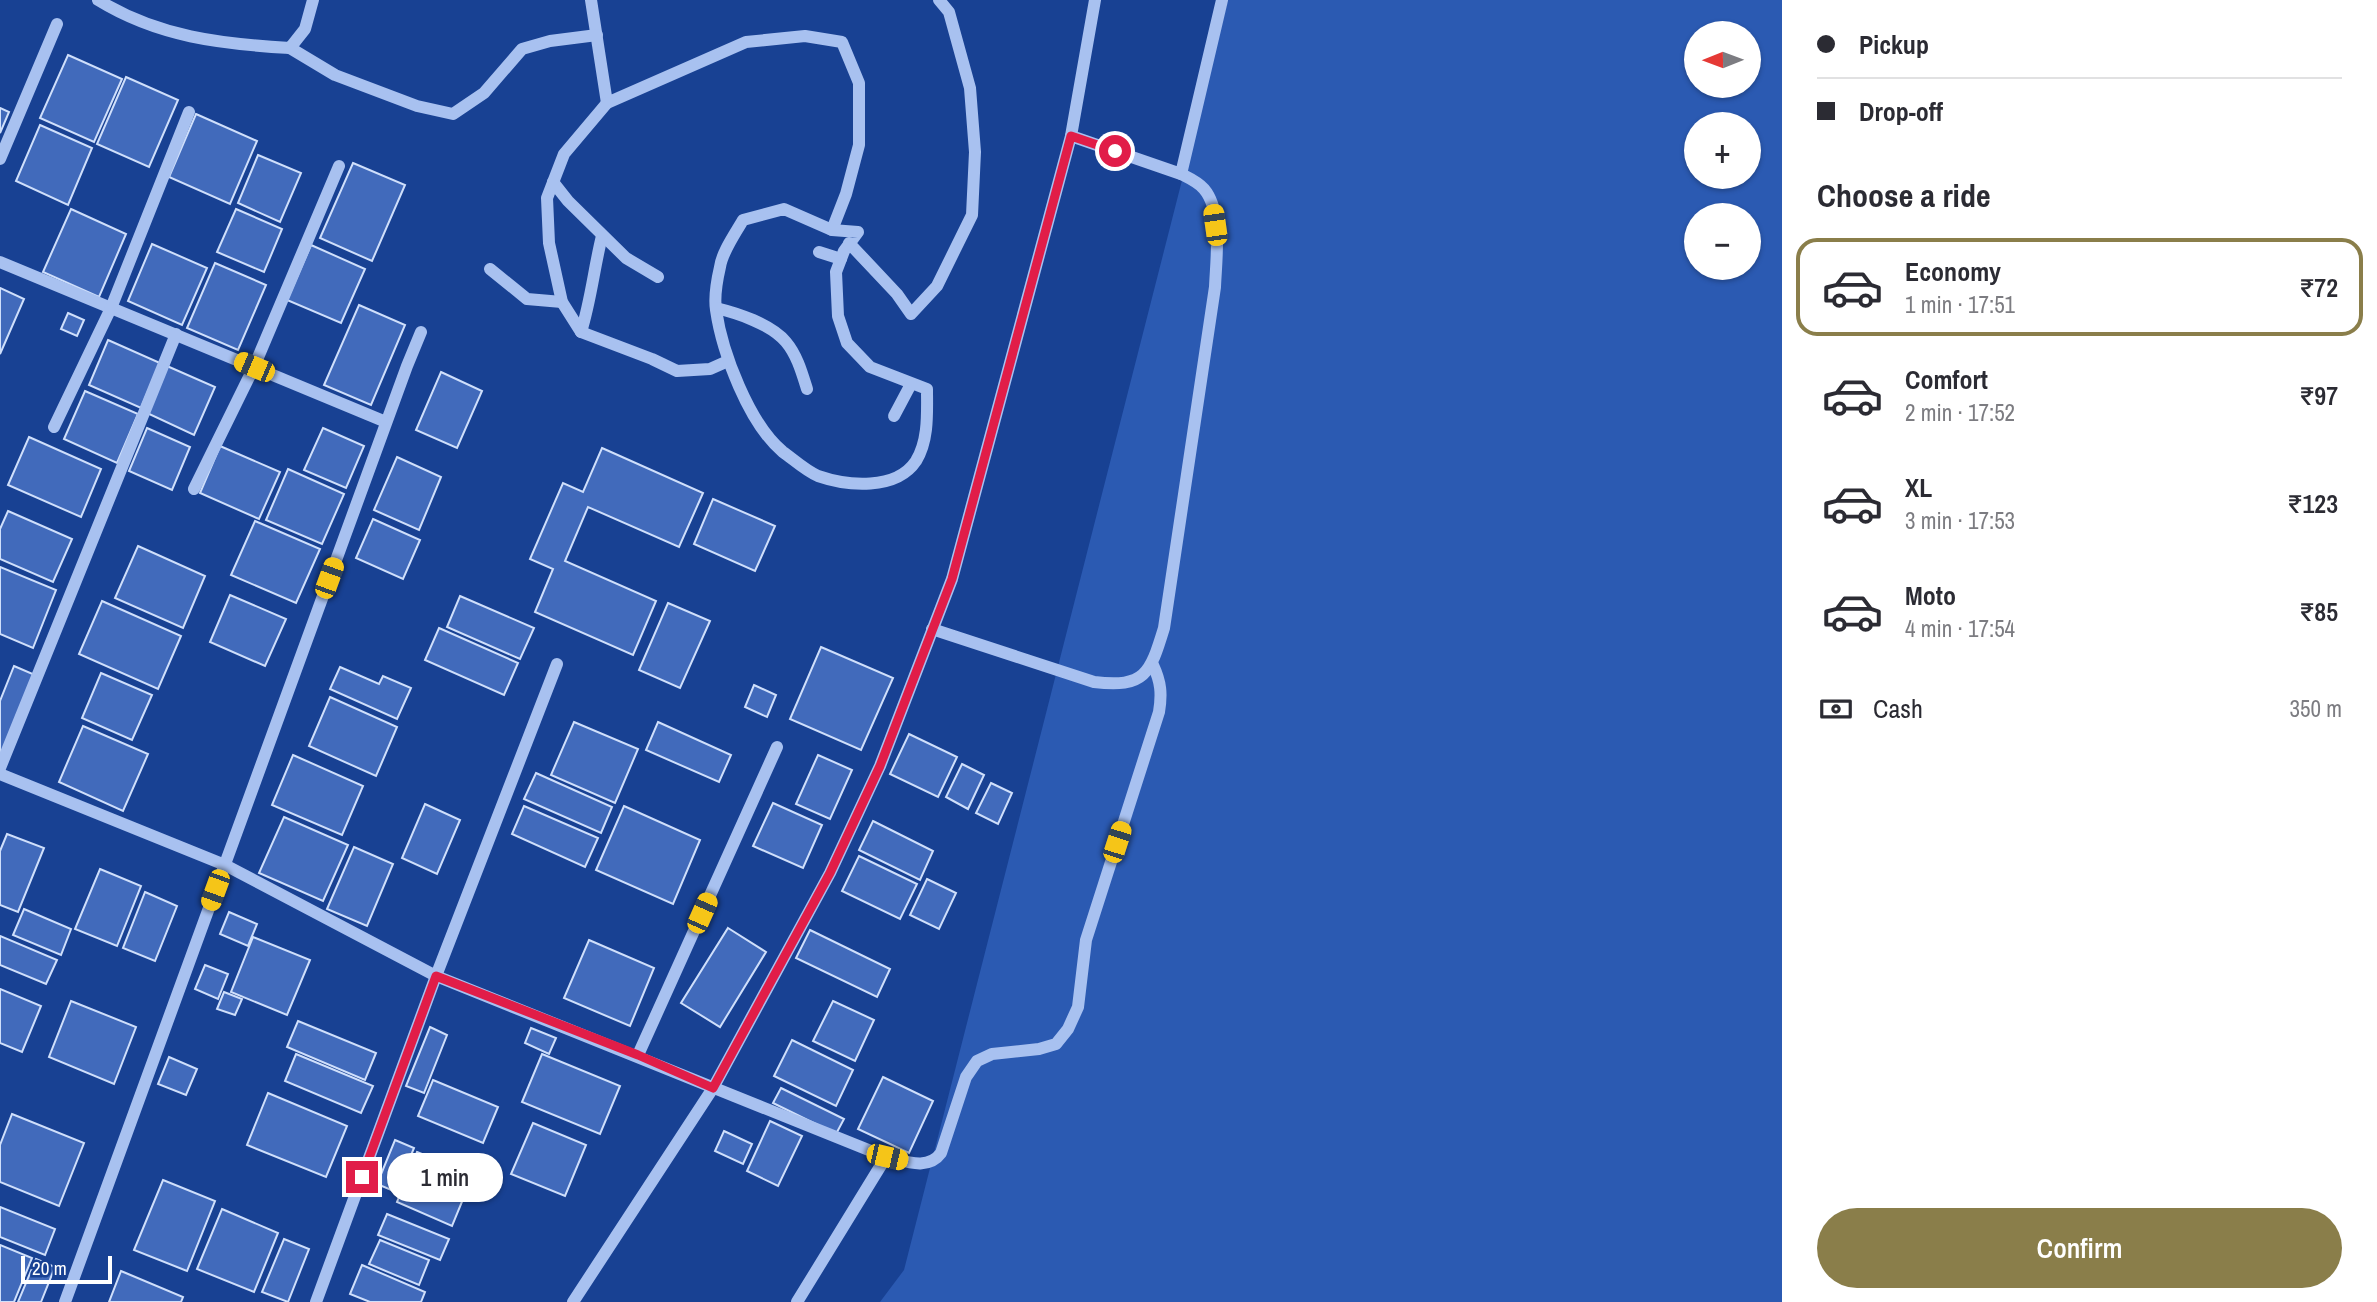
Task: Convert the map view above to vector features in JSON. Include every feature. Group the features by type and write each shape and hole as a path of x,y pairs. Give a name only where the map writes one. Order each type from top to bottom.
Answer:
{"street":[{"path":"98,0 120,13 173,33 232,45 290,48 335,75 417,106 453,114 484,93 522,48 550,41 597,35"},
{"path":"290,48 305,29 313,0"},
{"path":"591,0 607,103"},
{"path":"849,243 897,294 911,314 937,286 972,215 975,152 970,88 948,12 939,0"},
{"path":"573,1302 713,1088 830,873 880,766 952,579 1071,136 1095,0"},
{"path":"1181,174 1222,0"},
{"path":"0,159 57,24"},
{"path":"728,360 710,369 677,371 581,332 562,302 549,243 547,198 565,154 607,103 746,42 805,36 842,42 859,83 859,145 832,230"},
{"path":"54,426 111,308 189,112"},
{"path":"932,629 1094,682 1112,684 1128,682 1142,676 1153,665 1164,628 1215,287 1217,240 1210,199 1197,183 1181,174 1071,136"},
{"path":"194,489 254,367 339,166"},
{"path":"553,182 568,201 626,258 658,276"},
{"path":"784,209 832,230 858,232 849,243 836,272 838,316 847,343 870,367 927,388 928,428 916,461 893,480 861,485 816,475 781,450 762,428 728,360 716,307 720,264 743,220 784,209"},
{"path":"581,332 591,302 602,236"},
{"path":"819,252 841,259"},
{"path":"0,262 386,422"},
{"path":"491,269 527,299 562,302"},
{"path":"716,307 740,314 786,341 798,363 807,389"},
{"path":"65,1302 421,332"},
{"path":"0,768 176,334"},
{"path":"894,416 911,383"},
{"path":"316,1302 436,976 557,664"},
{"path":"0,774 225,865 436,976 887,1157 918,1164 936,1160 945,1143 966,1077 977,1061 992,1054 1039,1049 1056,1044 1068,1030 1078,1007 1086,940 1162,696 1160,678 1153,665"},
{"path":"638,1055 777,747"},
{"path":"797,1302 887,1157"}],"shaded area":[{"path":"1228,0 1782,0 1782,1302 880,1302 904,1270"}],"building":[{"path":"68,55 122,79 94,142 40,118"},
{"path":"126,77 178,100 149,167 97,144"},
{"path":"0,108 9,112 0,133"},
{"path":"196,114 257,141 230,204 169,177"},
{"path":"40,125 92,148 68,205 16,181"},
{"path":"258,155 301,173 280,222 238,203"},
{"path":"353,163 405,185 372,261 320,238"},
{"path":"71,209 126,234 99,297 43,272"},
{"path":"236,209 282,229 264,272 217,252"},
{"path":"152,244 207,268 182,325 128,301"},
{"path":"311,245 365,269 341,323 287,300"},
{"path":"215,263 266,285 238,350 187,328"},
{"path":"0,288 24,299 0,354"},
{"path":"359,305 405,325 371,405 324,385"},
{"path":"68,313 84,320 77,336 61,329"},
{"path":"108,340 160,363 141,408 89,385"},
{"path":"167,366 215,387 194,435 147,413"},
{"path":"441,372 482,391 457,448 416,430"},
{"path":"85,391 138,414 117,463 64,439"},
{"path":"147,428 190,447 172,490 129,471"},
{"path":"323,428 364,446 346,488 304,470"},
{"path":"29,437 101,469 81,517 8,485"},
{"path":"220,446 280,472 259,519 200,493"},
{"path":"602,448 703,493 679,547 588,507 565,561 656,601 633,655 535,612 553,569 530,559 563,483 583,492"},
{"path":"397,457 441,477 419,530 374,510"},
{"path":"288,469 344,494 322,544 266,520"},
{"path":"713,499 775,526 755,571 694,544"},
{"path":"8,511 72,539 53,582 0,559 0,529"},
{"path":"373,519 420,540 403,579 356,558"},
{"path":"255,521 320,549 296,603 231,575"},
{"path":"138,546 205,576 183,628 115,598"},
{"path":"0,567 56,590 33,648 0,634"},
{"path":"230,595 286,619 265,666 210,642"},
{"path":"460,596 534,628 520,659 447,627"},
{"path":"102,601 181,636 158,689 79,654"},
{"path":"668,603 710,621 680,688 639,670"},
{"path":"439,628 518,663 504,695 425,660"},
{"path":"821,647 893,678 861,750 790,719"},
{"path":"14,666 35,675 0,761 0,701"},
{"path":"340,667 379,684 383,676 411,688 397,719 330,689"},
{"path":"101,673 152,695 132,740 82,718"},
{"path":"754,685 776,695 767,717 745,707"},
{"path":"330,697 397,727 376,776 309,746"},
{"path":"574,722 638,749 615,803 551,775"},
{"path":"658,722 731,755 719,782 646,750"},
{"path":"83,726 148,754 123,811 59,782"},
{"path":"909,734 957,757 938,797 890,774"},
{"path":"293,755 363,786 342,835 272,805"},
{"path":"818,755 852,770 830,819 796,804"},
{"path":"962,764 984,775 968,809 946,797"},
{"path":"536,773 612,807 601,833 524,799"},
{"path":"991,783 1012,793 998,824 976,813"},
{"path":"773,803 822,825 803,868 753,846"},
{"path":"425,804 460,820 437,874 402,858"},
{"path":"524,806 598,838 585,867 512,834"},
{"path":"624,806 700,840 673,904 596,870"},
{"path":"284,817 348,845 323,901 259,873"},
{"path":"873,821 933,851 920,880 859,850"},
{"path":"7,834 44,848 18,912 0,905 0,851"},
{"path":"354,847 393,864 367,926 327,909"},
{"path":"859,856 917,884 900,919 842,891"},
{"path":"100,869 141,886 117,946 75,929"},
{"path":"927,879 956,893 939,929 910,915"},
{"path":"145,892 177,906 155,961 123,948"},
{"path":"24,909 71,929 61,955 13,935"},
{"path":"229,912 257,924 248,946 220,934"},
{"path":"728,928 766,952 720,1027 681,1003"},
{"path":"810,930 890,969 877,997 796,958"},
{"path":"0,936 57,960 46,984 0,965"},
{"path":"253,937 310,960 287,1015 231,992"},
{"path":"589,940 654,968 630,1026 564,998"},
{"path":"205,965 228,974 218,999 195,989"},
{"path":"0,989 41,1006 22,1052 0,1043"},
{"path":"224,992 242,999 235,1015 217,1009"},
{"path":"71,1001 136,1027 114,1084 49,1057"},
{"path":"833,1001 874,1020 855,1061 813,1041"},
{"path":"298,1021 376,1053 365,1080 287,1047"},
{"path":"430,1027 447,1035 424,1093 406,1086"},
{"path":"531,1028 556,1038 549,1054 525,1043"},
{"path":"792,1040 853,1070 836,1106 774,1076"},
{"path":"296,1054 373,1086 361,1113 285,1081"},
{"path":"542,1054 620,1086 600,1134 522,1102"},
{"path":"169,1057 197,1069 186,1095 158,1084"},
{"path":"883,1077 933,1101 909,1153 858,1129"},
{"path":"433,1080 498,1107 483,1143 418,1116"},
{"path":"781,1088 844,1119 836,1134 773,1103"},
{"path":"268,1093 347,1126 326,1177 247,1145"},
{"path":"12,1114 84,1143 59,1206 0,1182 0,1145"},
{"path":"770,1121 802,1136 778,1186 747,1171"},
{"path":"533,1123 586,1145 565,1196 511,1174"},
{"path":"724,1131 752,1144 743,1164 715,1151"},
{"path":"395,1140 414,1148 396,1192 377,1184"},
{"path":"417,1152 473,1175 452,1226 397,1202"},
{"path":"163,1180 215,1201 187,1271 134,1250"},
{"path":"0,1207 55,1229 45,1255 0,1237"},
{"path":"222,1209 278,1233 254,1292 197,1269"},
{"path":"387,1214 449,1239 440,1260 378,1235"},
{"path":"284,1239 309,1249 288,1302 262,1292"},
{"path":"380,1240 429,1260 419,1285 369,1264"},
{"path":"0,1245 32,1258 14,1302 0,1302"},
{"path":"36,1259 55,1267 41,1302 18,1302"},
{"path":"362,1265 425,1292 421,1302 370,1302 350,1294"},
{"path":"121,1271 183,1297 181,1302 109,1302"}],"route":[{"path":"362,1177 436,976 638,1055 713,1088 830,873 880,766 952,579 1071,136 1115,151"}]}
